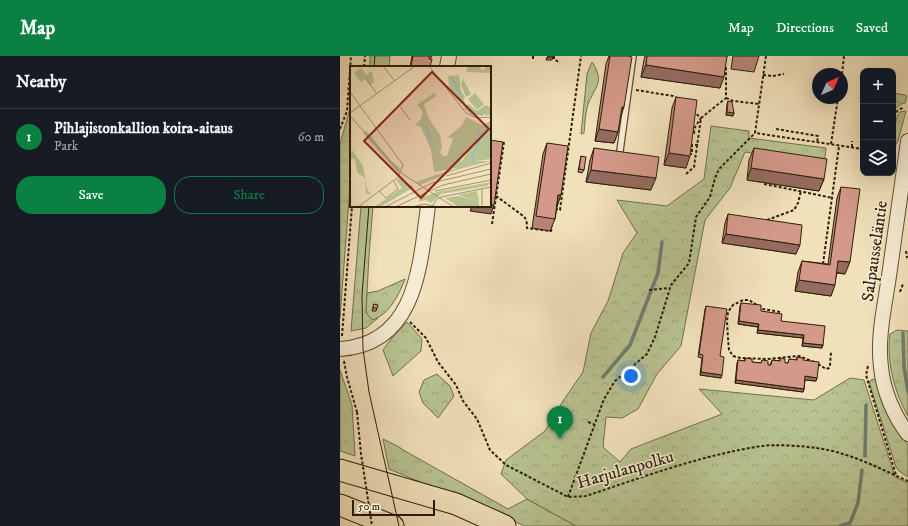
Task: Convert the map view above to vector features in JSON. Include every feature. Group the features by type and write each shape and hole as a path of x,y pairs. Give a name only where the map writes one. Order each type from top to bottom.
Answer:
{"highway":[{"path":"340,470 470,526"},
{"path":"340,470 456,504 505,526"},
{"path":"340,505 393,526"},
{"path":"340,518 360,526"}],"street":[{"path":"448,66 449,56"},
{"name":"Salpausseläntie","path":"908,141 882,322 880,367 884,386 908,434"},
{"path":"341,346 358,346 370,342 386,331 402,314 412,295 420,266 428,207"}],"lane":[{"path":"619,158 633,56"}],"path":[{"path":"350,66 351,56"},
{"path":"364,66 365,56"},
{"path":"554,56 554,59 560,63"},
{"path":"554,210 560,210 581,56"},
{"path":"568,497 604,399 615,381 647,354 655,337 670,288 689,263 696,217 710,197 719,169 748,142 755,133 766,56"},
{"path":"843,68 844,56"},
{"path":"725,60 726,98"},
{"path":"340,129 346,111 350,67"},
{"path":"763,75 773,76 784,74"},
{"path":"629,89 673,96 681,100"},
{"path":"726,98 733,101 759,104"},
{"path":"691,125 694,133 695,127 701,118 726,98"},
{"path":"831,145 837,104"},
{"path":"896,114 898,111 904,108"},
{"path":"692,110 701,118"},
{"path":"686,174 694,167 701,118"},
{"path":"776,129 818,136 817,143"},
{"path":"755,133 860,148"},
{"path":"852,141 852,147"},
{"path":"492,224 504,142"},
{"path":"687,154 692,154 692,145 698,145"},
{"path":"820,267 824,263 839,146"},
{"path":"764,184 833,198"},
{"path":"764,222 794,210 798,204 801,191"},
{"path":"496,196 526,218 527,228 551,231 552,224"},
{"path":"352,207 341,346 345,368 357,412 361,454 372,526"},
{"path":"651,290 670,288"},
{"path":"780,312 763,309 750,300 743,300 733,305 728,312 727,321 728,339 733,356 741,358 767,359 798,356 816,363 826,369 829,368 830,365 831,352"},
{"path":"340,307 344,312"},
{"name":"Harjulanpolku","path":"408,319 426,338 438,362 456,385 463,401 477,420 490,450 506,465 568,497 586,496 696,460 763,445 818,448 869,463 907,480"},
{"path":"866,375 896,476"},
{"path":"588,422 594,424"}],"green space":[{"path":"370,56 390,56 389,66 370,66"},
{"path":"592,62 596,69 598,81 587,108 584,133 581,134 587,74"},
{"path":"896,94 907,96 905,103 896,108"},
{"path":"350,109 350,185 340,318 340,144"},
{"path":"906,111 896,144 896,120 900,112"},
{"path":"711,126 749,131 749,138 826,148 824,166 745,152 730,188 705,220 681,346 657,374 638,409 622,418 606,417 603,447 620,462 631,449 722,414 699,389 814,400 850,378 864,380 895,477 908,483 908,526 576,526 527,499 501,474 506,460 545,431 583,372 591,333 608,301 623,253 637,233 617,200 667,206 704,179"},
{"path":"361,207 373,207 366,313 372,319 378,318 366,328 351,331"},
{"path":"405,279 393,304 383,314 372,320 366,313 367,293 378,291"},
{"path":"407,322 422,339 421,351 393,376 383,350"},
{"path":"897,330 908,331 908,416 899,398 889,355 890,334"},
{"path":"340,370 352,405 355,456 340,451"},
{"path":"437,374 450,386 454,396 438,418 423,403 419,392 424,380"},
{"path":"874,379 893,423 908,445 908,477 896,467 869,382"},
{"path":"383,439 508,509 527,499 576,526 525,526 389,469"}],"building":[{"path":"413,56 429,56 429,59 432,59 430,66 411,66"},
{"path":"610,56 632,57 624,107 622,107 618,132 599,129"},
{"path":"647,56 727,56 724,77 646,65"},
{"path":"676,97 697,100 690,156 669,153"},
{"path":"728,101 732,102 734,113 727,112"},
{"path":"491,140 503,142 494,205 491,205"},
{"path":"547,143 568,146 561,195 558,195 555,219 536,216"},
{"path":"594,148 659,157 656,178 591,170"},
{"path":"754,148 827,159 824,179 751,168"},
{"path":"581,156 586,157 584,170 579,169"},
{"path":"841,187 860,189 850,262 838,261 835,285 799,280 802,261 830,265"},
{"path":"728,214 802,225 800,245 726,234"},
{"path":"741,303 761,305 761,311 782,314 781,321 825,326 823,345 803,343 804,335 758,330 759,324 739,321"},
{"path":"374,304 378,305 377,308 373,308"},
{"path":"706,306 727,309 720,356 724,357 722,375 701,372 703,355 699,354"},
{"path":"797,357 803,358 803,360 819,362 817,378 805,376 804,389 736,380 738,360 745,361 745,358 752,359 752,362 761,363 762,360 768,361 768,365 771,365 772,360 780,361 780,358 785,359 785,363 788,363 789,359 797,360"}],"waterway":[{"path":"603,377 630,345 658,273 662,242"},
{"path":"903,333 904,367 908,392"},
{"path":"865,456 866,405"},
{"path":"840,526 850,523 858,503 862,470"}],"tram line":[{"path":"374,66 375,56"},
{"path":"369,207 362,295 363,349 369,392 399,526"}],"place":[{"name":"Pihlajistonkallion koira-aitaus","path":"560,439"}]}
